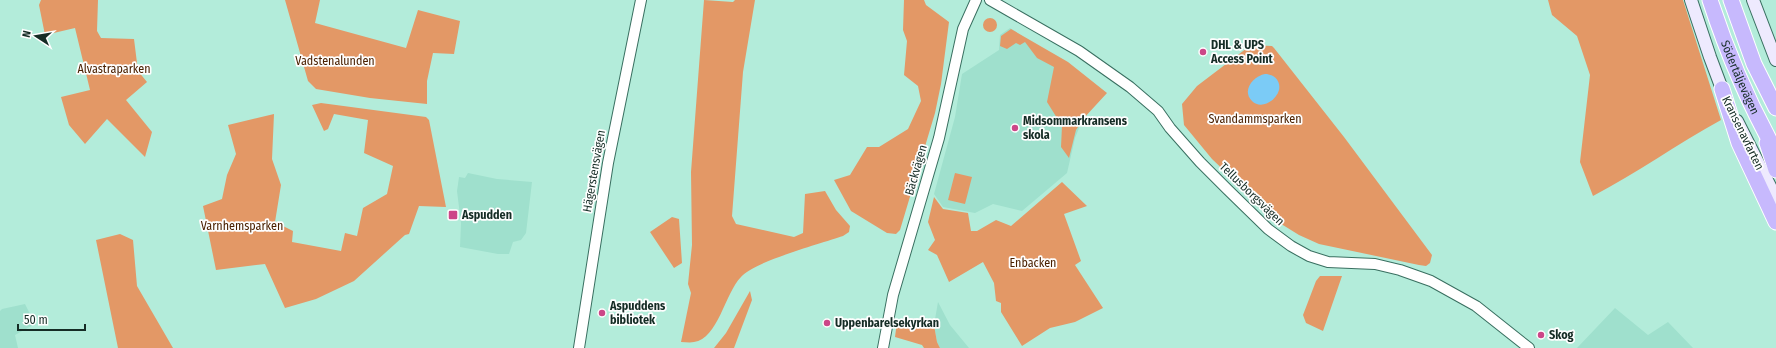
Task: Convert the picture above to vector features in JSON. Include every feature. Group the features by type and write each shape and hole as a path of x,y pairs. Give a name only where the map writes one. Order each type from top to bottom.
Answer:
{"highway":[{"name":"Södertäljevägen","path":"1710,0 1738,73 1761,125 1776,152"},
{"name":"Södertäljevägen","path":"1731,0 1754,64 1776,108"},
{"path":"1722,89 1739,143 1776,222"},
{"path":"1761,125 1776,170"}],"main road":[{"name":"Södertäljevägen","path":"1691,0 1722,89"},
{"path":"1753,0 1776,60"},
{"name":"Kransenavfarten","path":"1722,89 1776,198"}],"street":[{"name":"Hägerstensvägen","path":"579,348 609,158 641,0"},
{"name":"Bäckvägen","path":"883,348 893,295 939,138 963,28 976,0"},
{"name":"Tellusborgsvägen","path":"990,0 1079,51 1130,87 1158,111 1175,133 1222,184 1268,229 1291,246 1309,256 1328,262 1375,264 1400,270 1432,281 1476,306 1529,348"}],"shaded area":[{"name":"Midsommarkransens skola","path":"1010,28 1052,56 1095,89 1075,138 1067,173 1022,211 993,204 975,213 943,207 934,194 955,117 962,74 999,50 1000,35"},
{"path":"468,173 497,179 532,182 526,233 521,240 513,242 509,254 498,254 460,247 461,223 457,191 459,177 465,178"},
{"path":"938,302 950,325 969,348 940,348 937,342 934,325"},
{"path":"25,304 35,324 15,335 18,348 0,348 0,311 2,309"},
{"path":"1615,308 1648,335 1668,322 1693,348 1577,348"}],"green space":[{"name":"Alvastraparken","path":"41,0 98,0 97,31 101,38 134,39 138,71 147,82 126,100 152,132 145,157 107,119 85,144 69,125 61,97 90,90 75,28 45,35 39,5"},
{"name":"Vadstenalunden","path":"285,0 320,0 315,23 406,48 418,10 460,21 454,54 433,53 427,81 427,104 370,98 316,89 308,81"},
{"path":"704,0 733,2 735,0 755,0 743,72 732,216 736,224 794,237 803,233 805,194 825,191 836,210 850,226 849,232 843,236 773,259 748,271 735,284 709,333 702,339 694,342 681,342 691,293 688,284 692,245 691,172"},
{"path":"904,0 924,0 926,5 949,22 941,84 935,113 900,230 896,234 887,233 851,211 834,180 850,175 867,147 879,147 908,129 921,101 918,86 904,75 907,41 903,30"},
{"path":"1548,0 1683,0 1721,120 1593,196 1580,162 1590,75 1577,36 1552,15"},
{"path":"987,18 993,18 997,22 997,28 993,32 987,32 983,28 983,22"},
{"path":"1011,29 1068,62 1107,93 1084,118 1076,130 1069,158 1061,147 1062,126 1047,102 1054,67 1037,58 1025,42 1020,45 1016,43 1007,49 1000,46 1001,36"},
{"name":"Svandammsparken","path":"1251,45 1272,46 1274,48 1344,137 1432,255 1430,263 1426,266 1419,265 1319,244 1299,235 1278,222 1212,159 1184,125 1182,104 1197,86"},
{"name":"Varnhemsparken","path":"321,103 426,117 429,120 446,207 419,206 409,234 405,235 354,281 316,299 285,308 265,264 216,270 203,206 222,199 227,175 236,154 228,125 274,114 272,159 281,185 275,222 293,231 292,242 341,251 345,233 357,236 363,208 387,194 393,166 364,153 368,120 334,114 328,129 324,131 312,105"},
{"path":"955,173 972,177 965,204 948,200"},
{"name":"Enbacken","path":"1062,182 1087,206 1064,214 1081,261 1075,265 1103,308 1075,322 1050,328 1022,346 1001,312 1001,303 996,301 994,283 983,262 949,282 937,255 928,250 935,240 928,222 934,197 943,209 968,213 971,231 977,231 996,220 1011,226"},
{"path":"672,217 679,219 682,263 674,268 650,232"},
{"path":"120,234 133,240 137,286 173,348 118,348 96,240"},
{"path":"1320,276 1342,276 1323,331 1306,323 1303,315 1316,281"},
{"path":"750,291 752,300 734,348 714,348 726,333"},
{"path":"897,322 934,325 937,342 940,348 924,348 922,345 895,337"}],"water":[{"path":"1265,74 1271,75 1278,81 1279,90 1272,101 1260,105 1256,104 1249,97 1248,88 1253,81"}],"place":[{"name":"DHL & UPS Access Point","path":"1203,52"},
{"name":"Midsommarkransens skola","path":"1015,128"},
{"name":"Aspudden","path":"453,215"},
{"name":"Aspuddens bibliotek","path":"602,313"},
{"name":"Uppenbarelsekyrkan","path":"827,323"},
{"name":"Skog","path":"1541,335"}]}
